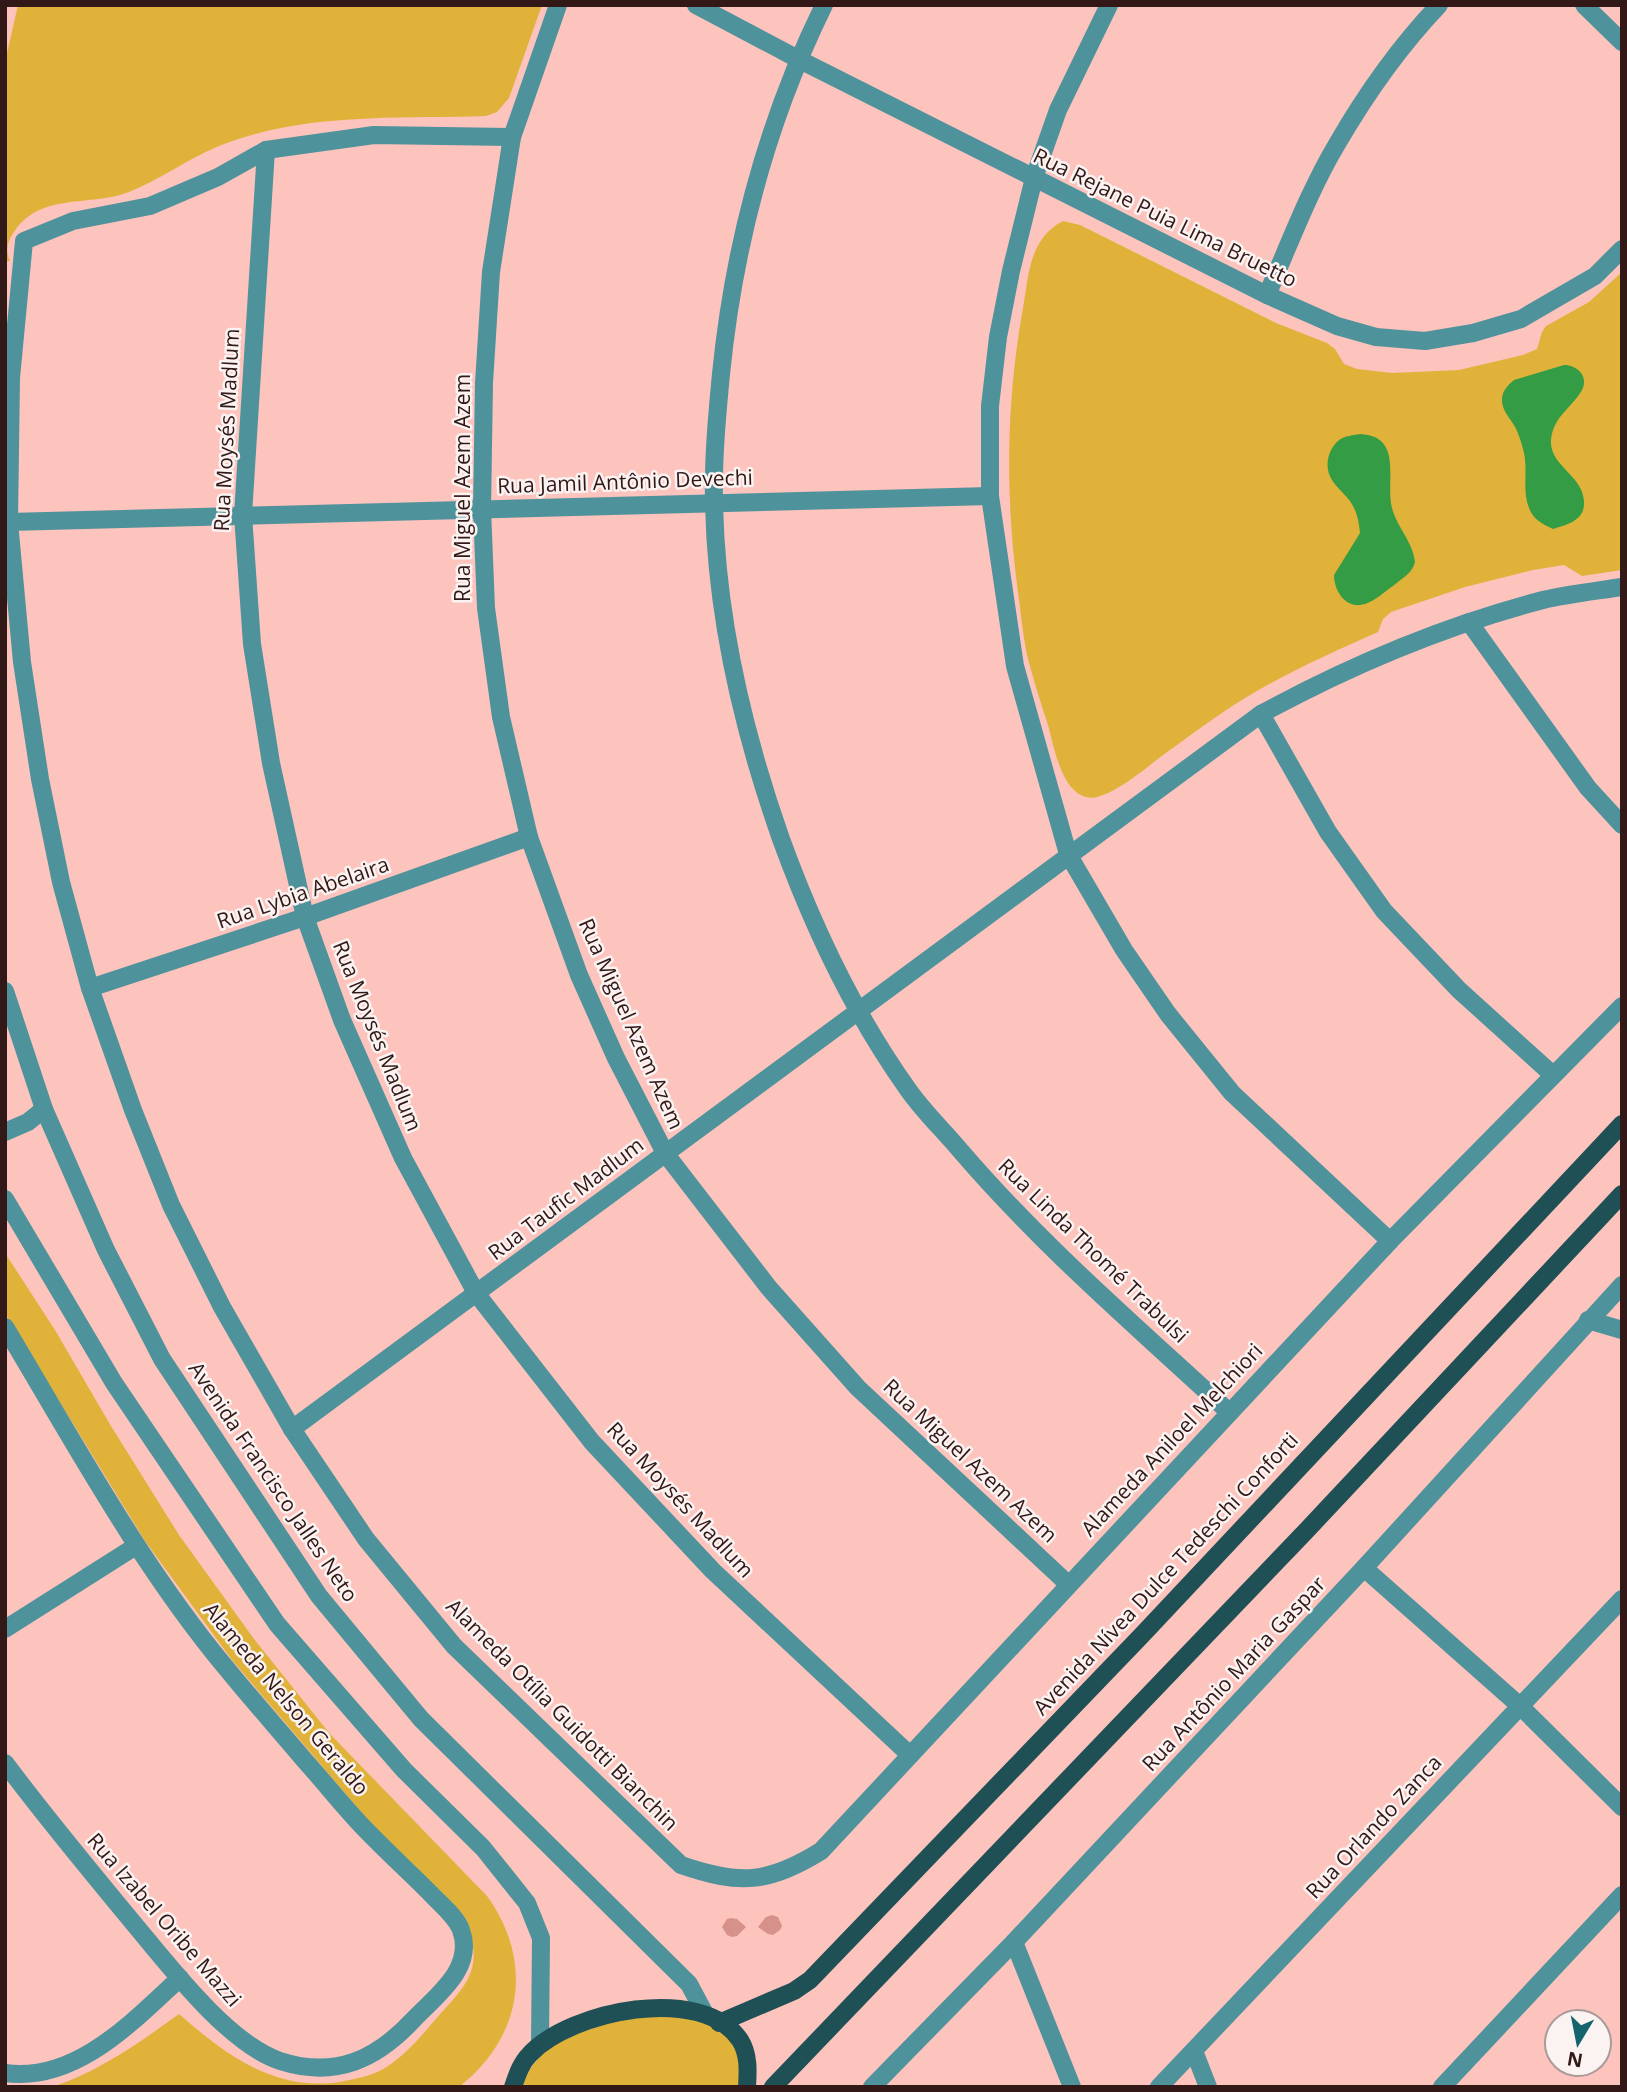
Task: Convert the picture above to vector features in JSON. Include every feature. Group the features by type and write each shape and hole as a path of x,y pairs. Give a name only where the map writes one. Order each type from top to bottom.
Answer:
{"main road":[{"name":"Avenida Nívea Dulce Tedeschi Conforti","path":"712,2019 794,1991 810,1980 1132,1644 1622,1124"},
{"path":"773,2087 1306,1531 1622,1194"},
{"path":"513,2087 520,2067 540,2044 589,2019 624,2010 665,2008 712,2019 739,2039 746,2054 747,2087"}],"street":[{"name":"Rua Miguel Azem Azem","path":"558,5 512,137 491,271 484,383 482,509 486,608 500,717 529,837 579,975 616,1058 665,1153 769,1288 859,1388 1068,1584"},
{"name":"Rua Rejane Puia Lima Bruetto","path":"696,5 1267,295 1337,326 1376,337 1425,341 1473,333 1521,319 1595,276 1622,249"},
{"name":"Rua Linda Thomé Trabulsi","path":"824,5 798,59 774,122 750,202 727,310 717,416 713,502 721,594 735,683 763,788 802,898 857,1011 909,1091 985,1179 1070,1267 1229,1412"},
{"path":"1109,5 1058,110 1034,178 998,337 990,406 990,496 1015,666 1068,854 1124,950 1168,1014 1232,1093 1390,1241"},
{"path":"1267,295 1336,145 1395,54 1439,5"},
{"path":"1584,5 1622,42"},
{"path":"266,150 374,135 512,137"},
{"name":"Alameda Otília Guidotti Bianchin","path":"266,150 218,177 150,206 73,220 24,241 11,379 9,522 22,662 40,779 61,882 90,988 133,1110 171,1205 222,1307 292,1429 366,1539 454,1646 681,1865 711,1875 741,1879"},
{"name":"Rua Moysés Madlum","path":"266,150 243,515 252,644 268,750 306,917 342,1020 402,1158 476,1293 593,1442 703,1562 910,1755"},
{"name":"Rua Jamil Antônio Devechi","path":"9,522 990,496"},
{"name":"Rua Taufic Madlum","path":"292,1429 1261,714 1334,675 1390,650 1469,622 1545,600 1622,587"},
{"path":"1469,622 1588,788 1622,825"},
{"path":"1261,714 1328,832 1384,911 1459,990 1553,1075"},
{"name":"Rua Lybia Abelaira","path":"90,988 306,917 529,837"},
{"name":"Avenida Francisco Jalles Neto","path":"5,991 44,1109 106,1250 162,1359 318,1596 421,1719 689,1984 712,2019"},
{"name":"Alameda Aniloel Melchiori","path":"741,1879 770,1876 798,1865 821,1851 1390,1241 1622,1006"},
{"path":"5,1132 28,1122 44,1109"},
{"path":"5,1199 114,1383 277,1624 404,1770 483,1848 527,1903 541,1938 540,2044"},
{"name":"Rua Antônio Maria Gaspar","path":"872,2087 1014,1942 1364,1568 1622,1285"},
{"path":"1588,1320 1622,1330"},
{"name":"Alameda Nelson Geraldo","path":"5,1327 136,1546 225,1667 360,1824 447,1910 461,1930 463,1962 454,1978 394,2040"},
{"path":"5,1629 136,1546"},
{"path":"1364,1568 1520,1706 1622,1807"},
{"name":"Rua Orlando Zanca","path":"1159,2087 1622,1599"},
{"name":"Rua Izabel Oribe Mazzi","path":"5,1763 56,1831 180,1978 236,2035 258,2051 304,2067 356,2062 394,2040"},
{"path":"1443,2087 1622,1895"},
{"path":"1014,1942 1072,2087"},
{"path":"5,2073 39,2072 78,2060 120,2033 180,1978"},
{"path":"1194,2051 1208,2087"}],"shaded area":[{"path":"18,5 542,5 509,98 497,112 486,116 317,122 251,135 207,151 129,192 37,211 25,219 12,236 7,250 10,261 5,261 5,62"},
{"path":"1063,221 1080,225 1276,323 1327,343 1335,349 1344,364 1357,369 1392,373 1459,370 1523,355 1537,349 1546,326 1589,302 1622,272 1622,570 1582,576 1564,565 1533,570 1465,587 1391,612 1383,619 1378,632 1294,671 1245,698 1115,790 1094,797 1077,793 1060,767 1028,659 1014,556 1009,485 1013,379 1029,270 1043,237"},
{"path":"1564,365 1580,372 1584,385 1555,424 1552,449 1561,465 1579,486 1584,505 1577,519 1553,529 1538,521 1529,508 1524,453 1516,430 1504,410 1502,398 1506,388 1514,380"},
{"path":"1360,434 1374,437 1383,443 1388,451 1392,508 1415,562 1409,573 1393,586 1372,601 1358,605 1342,598 1336,587 1334,575 1360,533 1354,509 1332,480 1328,465 1329,454 1339,440"},
{"path":"5,1253 55,1330 179,1535 254,1639 330,1734 487,1896 502,1921 516,1972 515,1997 508,2022 497,2045 481,2067 459,2087 52,2087 103,2065 179,2014 233,2056 272,2075 316,2084 369,2075 380,2071 409,2049 451,2003 469,1976 474,1957 470,1933 366,1818 232,1660 145,1541 5,1313"},
{"path":"663,2016 697,2019 723,2033 733,2043 739,2055 740,2087 522,2087 531,2068 544,2052 561,2040 600,2024"}],"building":[{"path":"766,1917 778,1917 782,1926 773,1935 758,1927"},
{"path":"727,1919 737,1919 746,1927 732,1937 727,1935 722,1927"}]}
